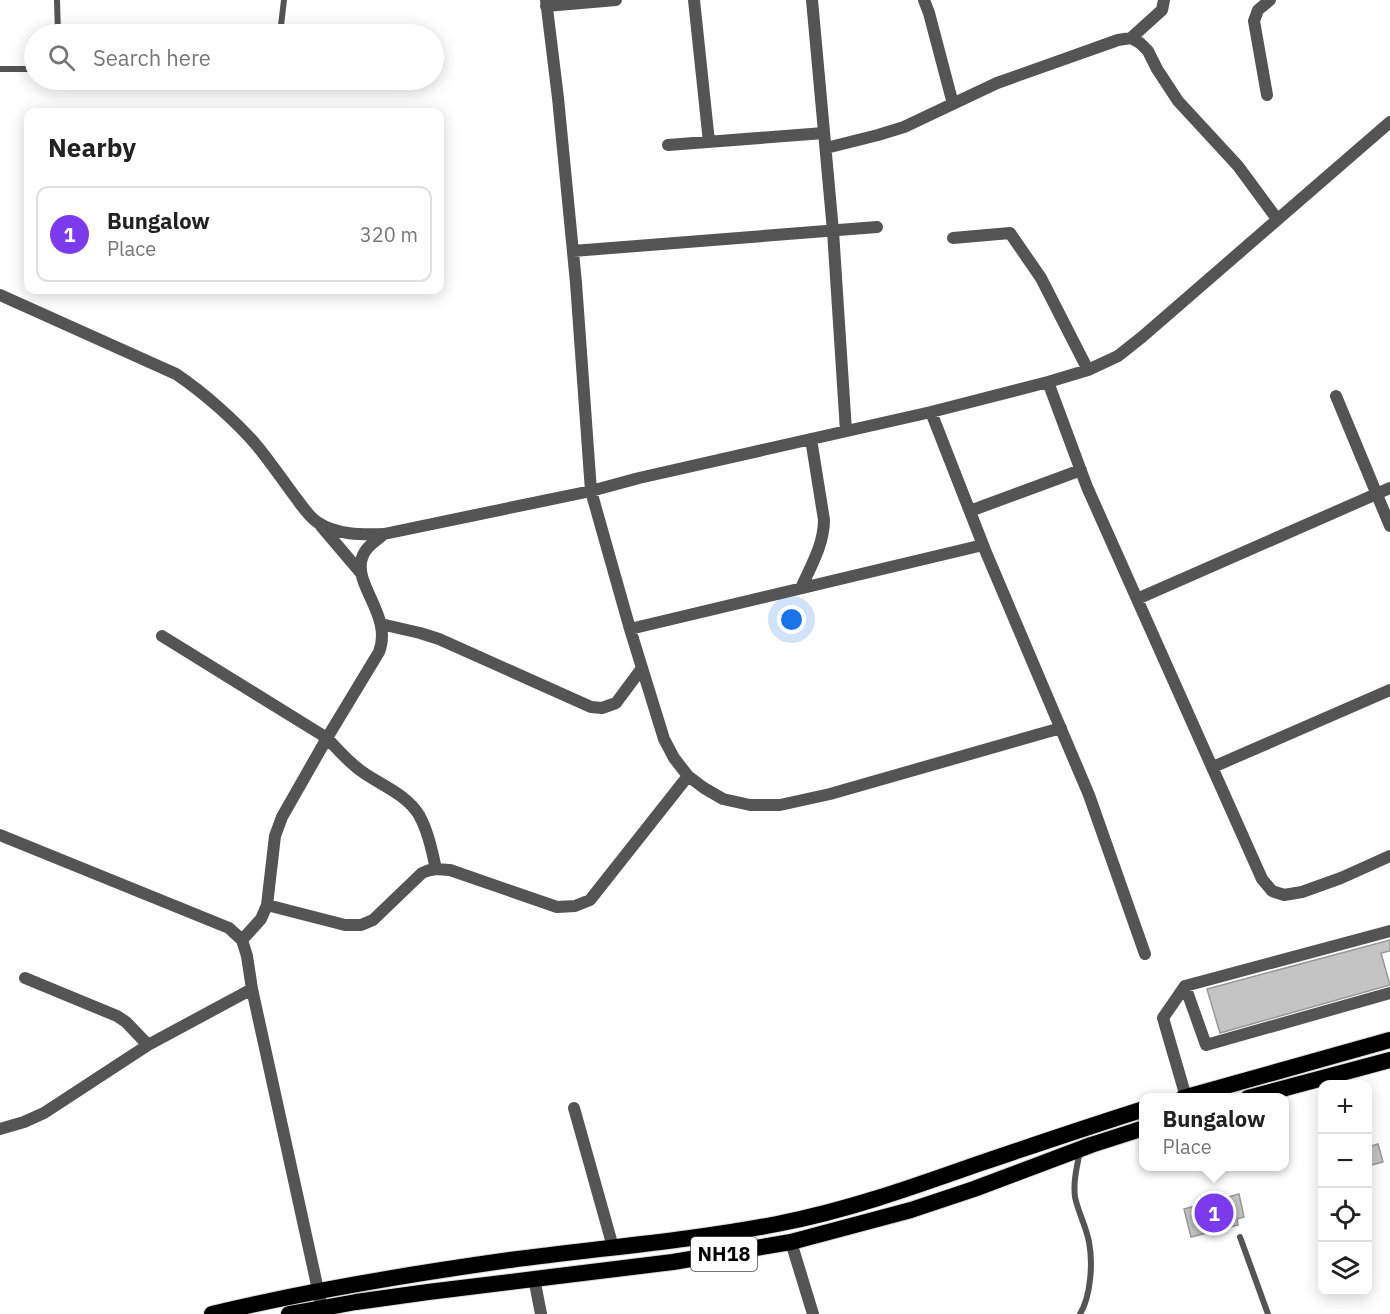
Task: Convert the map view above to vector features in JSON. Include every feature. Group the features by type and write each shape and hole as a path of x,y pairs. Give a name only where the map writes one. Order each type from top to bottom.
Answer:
{"highway":[{"path":"1199,1093 1390,1040"},
{"path":"1267,1093 1390,1060"},
{"name":"NH18","path":"212,1314 317,1291 499,1262 776,1224 847,1208 1139,1110"},
{"name":"NH18","path":"289,1314 356,1302 673,1262 791,1242 911,1210 1139,1129"}],"street":[{"path":"616,0 546,3 573,251 591,491 664,739 674,758 688,776 723,799 750,805 780,805 830,794 1061,728"},
{"path":"694,0 709,142"},
{"path":"812,0 833,231 846,431"},
{"path":"924,0 953,104"},
{"path":"1131,39 1162,10 1164,0"},
{"path":"1267,95 1254,21 1258,10 1270,0"},
{"path":"826,147 904,127 1024,72 1118,40 1131,39 1140,43 1148,51 1178,101 1238,166 1277,219"},
{"path":"317,522 348,533 384,534 591,491 931,412 1088,370 1118,356 1142,338 1390,122"},
{"path":"668,145 824,133"},
{"path":"573,251 877,227"},
{"path":"954,238 1010,233 1041,278 1088,370"},
{"path":"0,295 176,374 191,384 242,429 307,513 361,573 381,624 382,644 379,652 282,817 275,836 267,905 261,919 242,940"},
{"path":"1048,382 1081,470 1262,879 1272,891 1284,895 1302,892 1341,878 1390,856"},
{"path":"1336,396 1390,526"},
{"path":"931,412 983,546 1089,795 1145,954"},
{"path":"801,588 822,542 824,532 810,439"},
{"path":"970,511 1081,470"},
{"path":"1137,599 1390,488"},
{"path":"361,573 362,558 369,547 384,534"},
{"path":"630,629 983,546"},
{"path":"381,624 439,639 591,706 602,708 616,703 642,668"},
{"path":"162,636 327,738 347,760 405,798 419,815 436,869"},
{"path":"1212,767 1390,690"},
{"path":"267,905 345,925 361,925 373,920 422,873 436,869 450,870 557,907 575,906 590,900 688,776"},
{"path":"0,835 229,928 242,940 322,1308"},
{"path":"1184,1093 1163,1018 1185,986 1390,931"},
{"path":"25,978 117,1016 148,1045"},
{"path":"1185,986 1206,1045 1390,993"},
{"path":"0,1129 44,1113 148,1045 252,989"},
{"path":"574,1108 613,1247"},
{"path":"791,1242 813,1314"},
{"path":"534,1278 541,1314"}],"lane":[{"path":"57,0 58,24"},
{"path":"281,24 284,0"},
{"path":"0,69 24,69"},
{"path":"1080,1149 1074,1181 1075,1199 1089,1242 1090,1262 1089,1291 1080,1314"},
{"path":"1240,1238 1268,1314"}],"building":[{"path":"1390,940 1390,951 1381,953 1390,985 1220,1033 1207,989"},
{"path":"1378,1144 1383,1162 1372,1165 1372,1146"},
{"path":"1239,1194 1244,1217 1237,1219 1238,1225 1191,1237 1184,1209"}],"place":[{"name":"Bungalow","path":"1214,1213"}]}
